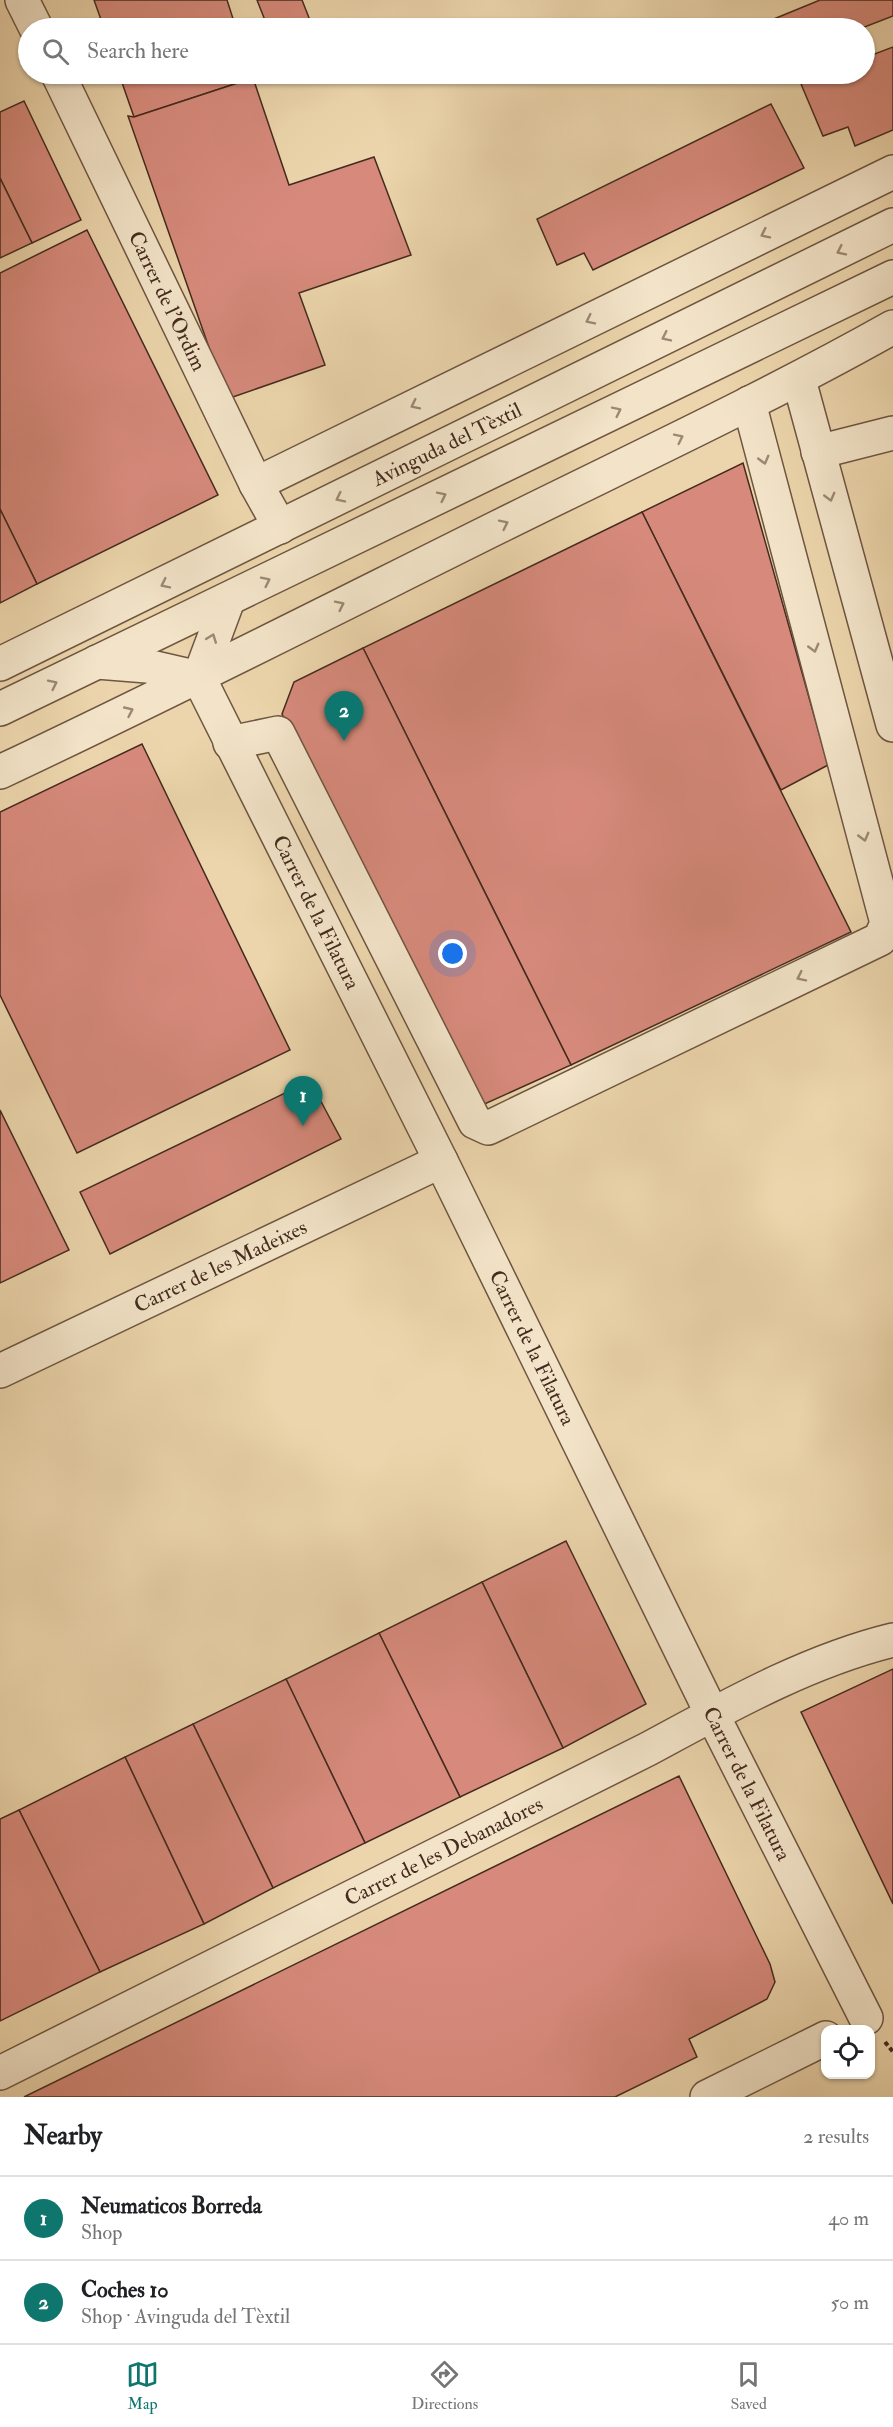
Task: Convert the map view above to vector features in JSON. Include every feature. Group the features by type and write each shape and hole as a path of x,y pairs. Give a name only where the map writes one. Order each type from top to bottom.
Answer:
{"street":[{"path":"22,0 31,18"},
{"name":"Carrer de l'Ordim","path":"63,84 256,484 280,527"},
{"path":"256,484 893,171"},
{"name":"Avinguda del Tèxtil","path":"0,664 893,225"},
{"name":"Avinguda del Tèxtil","path":"0,709 893,277"},
{"path":"0,772 199,678 290,630 799,380 893,327"},
{"path":"799,380 893,725"},
{"path":"230,743 278,733 475,1122 488,1128 880,939 887,923 749,403"},
{"path":"818,452 893,433"},
{"path":"199,678 228,600"},
{"path":"97,662 147,666 199,678"},
{"name":"Carrer de la Filatura","path":"199,678 441,1161 712,1714 868,2020"},
{"name":"Carrer de les Madeixes","path":"0,1371 441,1161"},
{"name":"Carrer de les Debanadores","path":"0,2073 648,1749 712,1714 813,1667 867,1646 893,1640"},
{"path":"707,2097 821,2040"}],"building":[{"path":"94,0 227,0 233,18 100,18"},
{"path":"257,0 302,0 309,18 264,18"},
{"path":"820,0 893,0 893,16 875,23 875,18 776,18"},
{"path":"893,47 893,130 855,146 848,127 823,136 801,84 875,84 875,54"},
{"path":"122,84 235,84 134,117"},
{"path":"235,84 255,84 289,185 374,157 411,255 299,293 325,365 227,399 128,116 134,117"},
{"path":"24,101 81,220 32,243 0,178 0,112"},
{"path":"771,104 804,168 593,270 584,253 557,265 537,219"},
{"path":"0,178 32,243 0,258"},
{"path":"87,230 218,495 37,584 0,509 0,273"},
{"path":"743,463 828,765 781,790 642,512"},
{"path":"0,509 37,584 0,603"},
{"path":"642,512 851,932 571,1065 363,648"},
{"path":"363,648 571,1065 480,1106 282,714 294,682"},
{"path":"142,744 290,1050 77,1153 0,995 0,812"},
{"path":"310,1081 341,1139 110,1254 80,1192"},
{"path":"0,1110 69,1250 0,1283"},
{"path":"566,1541 646,1704 563,1748 482,1582"},
{"path":"482,1582 563,1748 460,1797 379,1633"},
{"path":"379,1633 460,1797 365,1843 286,1679"},
{"path":"893,1669 893,1904 801,1712"},
{"path":"286,1679 365,1843 273,1888 193,1724"},
{"path":"193,1724 273,1888 204,1924 125,1757"},
{"path":"125,1757 204,1924 100,1972 19,1810"},
{"path":"679,1776 770,1964 775,1982 767,1999 689,2039 697,2057 615,2097 24,2097"},
{"path":"19,1810 100,1972 0,2021 0,1819"}],"place":[{"name":"Coches 10","path":"344,741"},
{"name":"Neumaticos Borreda","path":"303,1126"}]}
